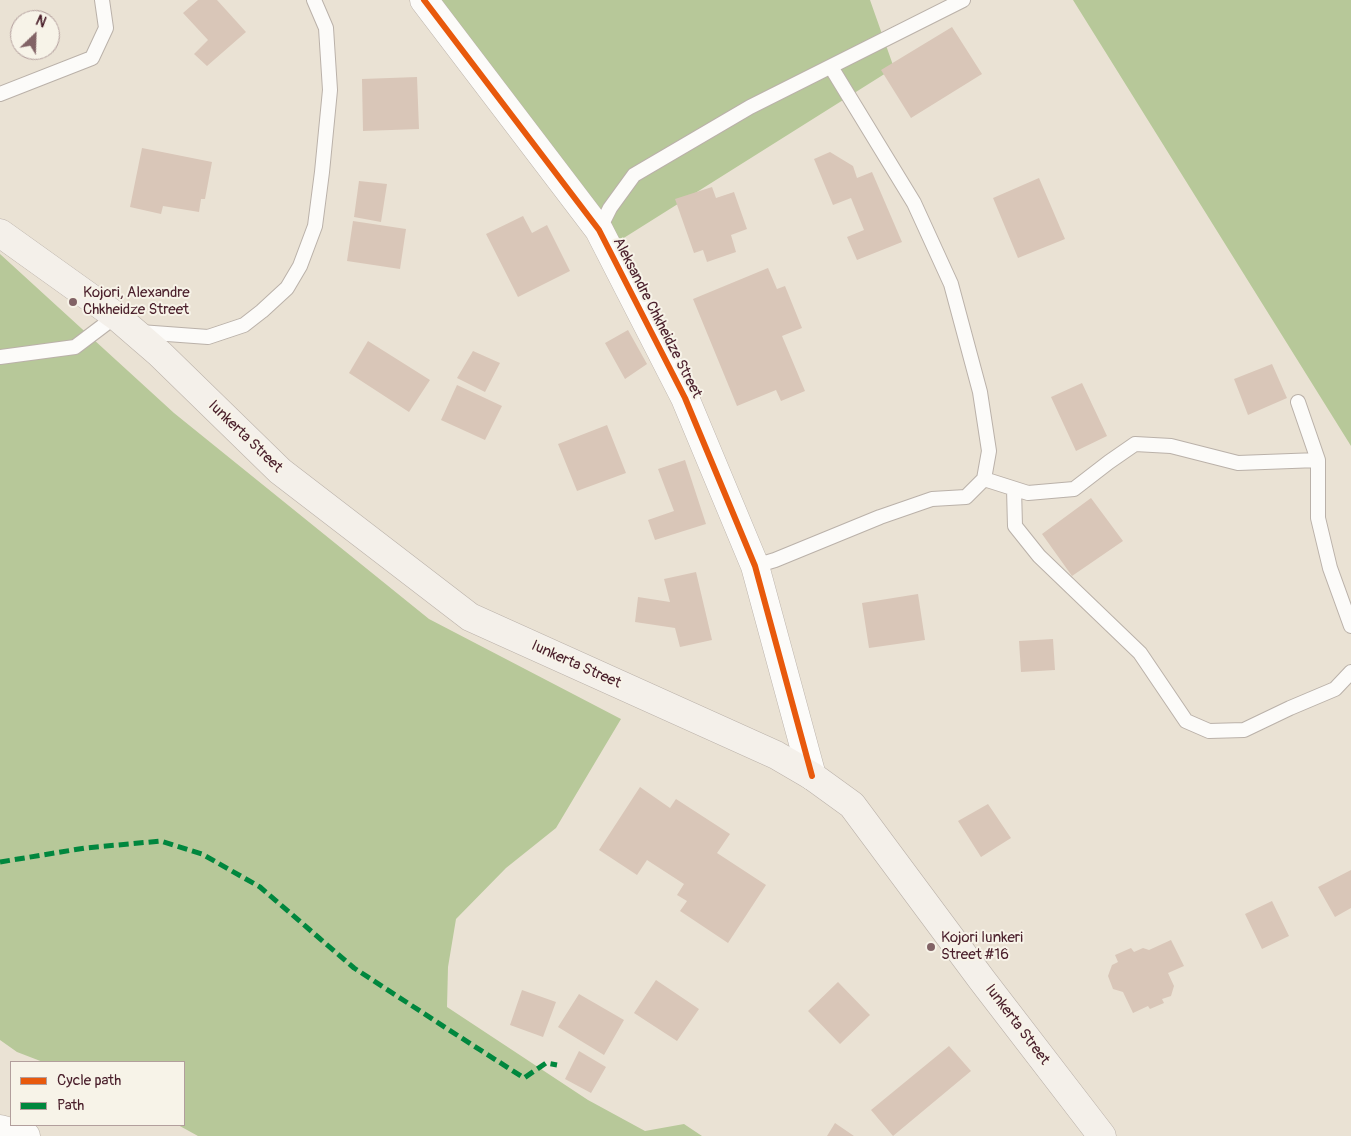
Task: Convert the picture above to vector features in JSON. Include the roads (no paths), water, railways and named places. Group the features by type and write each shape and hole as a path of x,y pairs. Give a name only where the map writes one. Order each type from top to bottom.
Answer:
{"main road":[{"name":"Iunkerta Street","path":"0,233 125,324 160,354 280,472 470,617 776,755 812,776 852,804 982,980 1102,1136"}],"street":[{"name":"Aleksandre Chkheidze Street","path":"424,0 599,230 685,398 755,566 812,776"},
{"path":"0,1129 26,1136"}],"lane":[{"path":"0,94 92,58 106,28 102,0"},
{"path":"0,357 74,346 125,324 208,337 244,325 286,288 300,266 314,226 322,172 330,90 326,28 314,0"},
{"path":"599,230 610,208 634,175 750,107 957,2"},
{"path":"755,566 775,560 880,517 932,499 966,497 984,479 989,451 980,392 951,284 914,203 831,67"},
{"path":"1298,402 1318,460 1318,518 1330,568 1351,626"},
{"path":"984,479 1028,493 1074,490 1135,444 1171,446 1238,463 1318,460"},
{"path":"1014,489 1015,526 1039,556 1140,654 1186,721 1209,731 1244,730 1335,689 1351,672"}],"place":[{"name":"Kojori, Alexandre Chkheidze Street","path":"73,302"},
{"name":"Kojori Iunkeri Street #16","path":"931,947"}]}
